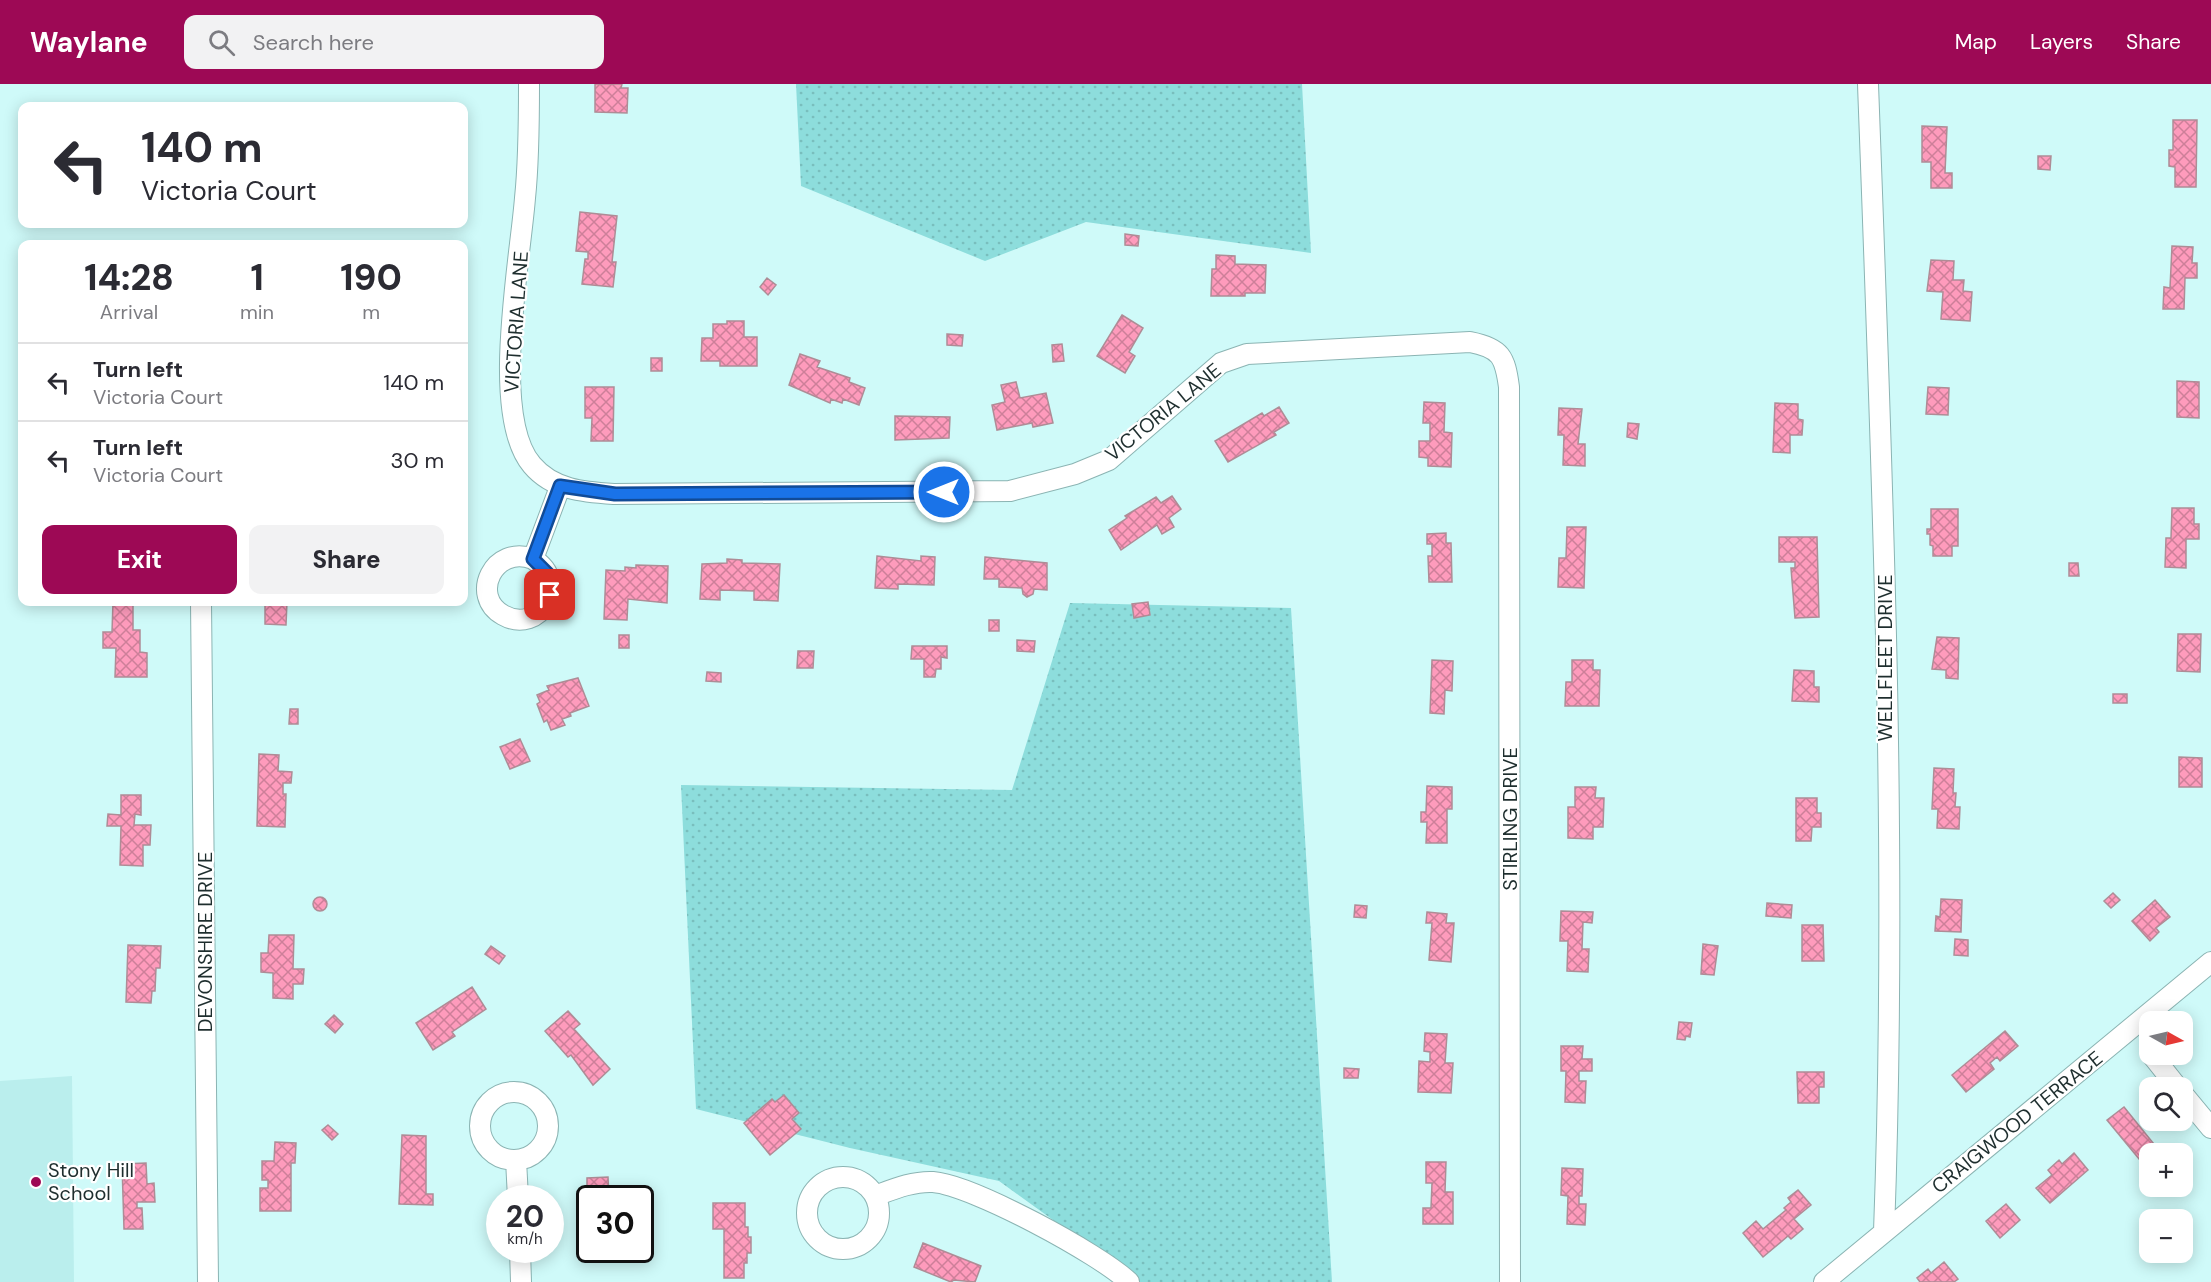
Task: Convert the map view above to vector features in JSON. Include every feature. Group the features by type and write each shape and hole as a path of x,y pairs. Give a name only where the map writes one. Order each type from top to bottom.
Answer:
{"street":[{"name":"VICTORIA LANE","path":"529,84 527,174 510,364 510,402 516,438 522,451 532,466 560,486 615,494 1010,491 1075,474 1109,460 1221,363 1247,354 1470,342 1490,345 1503,357"},
{"name":"WELLFLEET DRIVE","path":"1868,84 1885,552 1890,937 1884,1232"},
{"name":"STIRLING DRIVE","path":"1503,357 1509,387 1510,1282"},
{"path":"533,559 560,486"},
{"name":"DEVONSHIRE DRIVE","path":"201,606 208,1282"},
{"name":"CRAIGWOOD TERRACE","path":"1824,1282 2211,962"},
{"path":"2130,1029 2139,1040"},
{"path":"2159,1065 2169,1077"},
{"path":"2193,1106 2211,1128"},
{"path":"516,1160 517,1185"},
{"path":"875,1196 920,1183 934,1182 964,1190 1092,1253 1115,1268 1129,1282"},
{"path":"520,1263 521,1282"}],"shaded area":[{"path":"796,84 1302,84 1311,253 1086,222 985,261 801,186"},
{"path":"1070,603 1291,608 1332,1282 1139,1282 999,1181 850,1148 696,1109 681,785 1012,790"},
{"name":"Stony Hill School","path":"72,1076 74,1282 0,1282 0,1081"}],"building":[{"path":"595,84 622,84 621,88 628,88 627,113 595,112"},
{"path":"2173,120 2197,120 2196,187 2175,187 2175,167 2169,166 2169,150 2173,150"},
{"path":"1922,126 1947,127 1945,173 1952,173 1952,188 1931,188 1931,162 1922,162"},
{"path":"2038,156 2051,156 2050,170 2038,169"},
{"path":"580,212 617,216 612,262 616,262 613,287 582,284 588,252 576,251"},
{"path":"1125,234 1139,236 1138,246 1125,245"},
{"path":"2172,246 2193,247 2192,263 2197,263 2197,278 2185,278 2184,309 2163,309 2164,287 2170,288"},
{"path":"1216,255 1235,256 1235,264 1266,265 1265,293 1245,293 1245,296 1211,296 1212,269 1216,269"},
{"path":"1931,260 1954,261 1953,280 1964,280 1963,291 1972,292 1970,321 1941,319 1943,292 1927,291"},
{"path":"767,278 776,285 768,295 760,287"},
{"path":"1122,315 1143,328 1129,352 1135,356 1125,373 1097,356"},
{"path":"727,321 744,321 744,337 757,337 757,366 720,366 720,361 701,361 702,338 713,338 713,324 727,324"},
{"path":"947,334 963,335 962,346 947,345"},
{"path":"1062,344 1064,361 1053,362 1052,345"},
{"path":"800,354 820,361 817,367 850,378 849,382 865,388 859,405 843,399 842,403 831,399 830,403 789,385"},
{"path":"651,358 662,358 662,371 651,371"},
{"path":"2177,381 2199,382 2199,418 2177,417"},
{"path":"1016,382 1020,398 1046,393 1053,423 1033,427 1032,423 997,430 992,405 1005,402 1001,385"},
{"path":"585,387 614,387 613,441 591,441 592,418 585,418"},
{"path":"1928,387 1949,388 1948,415 1926,414"},
{"path":"1424,402 1445,403 1444,432 1452,433 1451,467 1428,466 1428,458 1419,457 1419,441 1430,441 1430,423 1423,423"},
{"path":"1775,403 1798,404 1798,419 1803,420 1802,435 1790,435 1790,453 1773,452"},
{"path":"1279,407 1289,423 1274,432 1276,435 1228,462 1215,441 1262,413 1264,416"},
{"path":"1559,408 1582,409 1578,444 1585,444 1585,466 1563,465 1564,435 1558,435"},
{"path":"895,416 950,417 949,438 895,440"},
{"path":"1628,423 1639,424 1637,439 1627,437"},
{"path":"1172,496 1181,509 1169,518 1174,527 1162,534 1157,525 1121,550 1109,530 1127,518 1125,516 1156,497 1161,503"},
{"path":"2172,508 2194,508 2194,524 2199,524 2199,539 2186,539 2186,568 2165,567 2166,538 2171,538"},
{"path":"1931,509 1958,509 1958,546 1952,546 1952,556 1933,556 1930,534 1927,534 1927,529 1931,529"},
{"path":"1567,527 1586,527 1584,588 1558,587 1559,558 1566,558"},
{"path":"1446,533 1446,543 1451,543 1452,582 1429,582 1428,556 1432,556 1432,544 1427,544 1427,534"},
{"path":"1779,537 1817,537 1819,617 1795,618 1791,568 1795,568 1795,562 1779,562"},
{"path":"877,556 921,561 921,556 935,557 934,585 898,584 898,589 875,588"},
{"path":"985,557 1047,563 1047,590 1034,589 1033,594 1027,597 1023,594 1022,588 999,587 999,579 984,579"},
{"path":"727,559 742,560 742,563 780,564 778,601 754,600 754,591 720,590 720,600 700,599 702,564 727,563"},
{"path":"2069,563 2078,563 2079,576 2069,576"},
{"path":"636,565 668,566 667,603 628,599 627,620 604,619 606,570 625,571 625,567 636,568"},
{"path":"1148,602 1150,615 1134,618 1132,604"},
{"path":"113,606 133,606 133,630 140,630 140,652 147,653 147,677 115,677 116,648 103,648 103,632 112,632"},
{"path":"265,606 287,606 286,625 265,624"},
{"path":"989,620 999,620 999,631 989,631"},
{"path":"2178,634 2201,634 2200,672 2177,671"},
{"path":"619,635 629,635 629,648 619,648"},
{"path":"1937,637 1959,638 1958,679 1946,678 1946,670 1932,669"},
{"path":"1017,640 1035,641 1034,652 1017,651"},
{"path":"912,646 947,646 947,658 941,657 941,669 936,669 935,677 924,677 924,659 911,659"},
{"path":"798,651 814,651 813,668 797,668"},
{"path":"1432,660 1453,661 1452,691 1445,690 1444,714 1430,713"},
{"path":"1572,660 1593,660 1593,670 1600,670 1599,706 1565,706 1566,682 1572,682"},
{"path":"1794,670 1814,671 1814,687 1819,687 1819,702 1792,701"},
{"path":"707,672 721,673 721,682 706,681"},
{"path":"578,678 589,706 570,713 571,716 562,719 565,725 551,730 547,720 544,722 537,704 540,702 537,695 549,690 547,686"},
{"path":"2113,694 2127,694 2127,703 2113,703"},
{"path":"290,709 298,709 298,724 289,724"},
{"path":"520,739 530,761 510,769 500,747"},
{"path":"259,754 279,755 278,771 292,772 291,783 283,783 283,794 286,794 285,827 257,826"},
{"path":"2179,757 2202,758 2202,787 2179,787"},
{"path":"1934,768 1954,769 1953,793 1956,793 1955,807 1960,807 1959,829 1937,828 1938,809 1932,809"},
{"path":"1427,786 1452,787 1452,809 1447,809 1447,843 1426,843 1427,822 1421,822 1421,812 1426,812"},
{"path":"1575,787 1596,787 1595,798 1604,798 1603,827 1593,827 1593,839 1568,838 1568,807 1575,807"},
{"path":"121,795 141,795 141,815 135,814 134,825 151,825 150,845 143,845 143,866 120,865 121,826 107,826 108,814 121,815"},
{"path":"1796,798 1817,798 1817,813 1821,813 1821,827 1812,827 1811,841 1796,841"},
{"path":"2113,893 2120,900 2111,908 2104,901"},
{"path":"317,897 323,897 327,904 323,911 317,911 313,907 313,901"},
{"path":"1941,899 1962,900 1961,932 1935,931 1936,916 1940,917"},
{"path":"2155,900 2170,917 2156,928 2159,932 2150,941 2132,921"},
{"path":"1767,903 1792,905 1791,918 1766,916"},
{"path":"1355,905 1367,906 1366,918 1354,917"},
{"path":"1561,911 1593,912 1592,923 1583,922 1582,949 1589,949 1588,972 1567,971 1568,941 1560,941"},
{"path":"1427,912 1447,914 1446,923 1454,923 1451,962 1429,960 1432,923 1426,923"},
{"path":"1802,925 1823,925 1824,961 1802,961"},
{"path":"269,935 294,935 293,969 304,969 303,984 293,984 293,999 273,998 273,973 261,972 261,953 268,953"},
{"path":"1955,939 1968,940 1968,956 1954,955"},
{"path":"1703,944 1718,946 1714,975 1701,974"},
{"path":"128,945 161,946 160,968 156,968 155,991 152,991 151,1003 126,1002"},
{"path":"491,946 505,956 499,964 485,954"},
{"path":"472,987 486,1009 452,1032 455,1036 433,1050 416,1023"},
{"path":"568,1011 580,1024 574,1029 610,1069 593,1085 571,1055 568,1057 545,1031"},
{"path":"334,1015 343,1024 335,1033 325,1024"},
{"path":"1679,1022 1692,1023 1690,1037 1686,1036 1685,1040 1677,1039"},
{"path":"2005,1031 2018,1046 2000,1061 1997,1057 1990,1063 1994,1069 1966,1092 1952,1075"},
{"path":"1425,1033 1447,1034 1445,1063 1453,1063 1451,1093 1418,1092 1419,1061 1430,1062 1430,1052 1424,1051"},
{"path":"1561,1046 1583,1046 1582,1059 1592,1059 1592,1071 1579,1071 1579,1081 1586,1081 1585,1103 1565,1102 1566,1071 1561,1071"},
{"path":"1344,1068 1359,1069 1358,1078 1344,1078"},
{"path":"1797,1072 1824,1072 1824,1087 1819,1087 1819,1103 1798,1103"},
{"path":"784,1095 799,1113 792,1119 801,1129 770,1155 744,1123 772,1099 775,1102"},
{"path":"2124,1107 2139,1126 2139,1131 2143,1131 2153,1143 2139,1143 2139,1159 2107,1120"},
{"path":"328,1125 338,1134 332,1140 322,1130"},
{"path":"402,1135 426,1136 426,1194 433,1194 433,1205 399,1204"},
{"path":"275,1142 296,1143 295,1163 291,1163 291,1211 260,1211 260,1188 268,1188 268,1180 262,1180 262,1161 274,1161"},
{"path":"2074,1153 2088,1170 2050,1203 2036,1188 2052,1175 2048,1170 2059,1160 2062,1164"},
{"path":"1426,1162 1446,1162 1445,1192 1453,1192 1453,1224 1423,1224 1423,1208 1431,1208 1432,1183 1426,1183"},
{"path":"146,1163 147,1184 154,1183 155,1202 137,1202 137,1208 142,1208 143,1229 124,1229 122,1164"},
{"path":"1562,1168 1583,1169 1582,1196 1579,1196 1579,1204 1586,1204 1585,1225 1567,1224 1568,1196 1561,1195"},
{"path":"608,1177 608,1185 587,1185 587,1178"},
{"path":"1798,1190 1811,1205 1794,1219 1803,1229 1791,1239 1788,1236 1763,1257 1743,1233 1756,1221 1763,1229 1786,1210 1784,1208 1791,1202 1788,1198"},
{"path":"713,1203 745,1203 745,1227 748,1227 748,1237 751,1237 751,1253 747,1253 747,1263 744,1263 744,1278 724,1278 724,1229 713,1229"},
{"path":"2006,1204 2020,1220 2000,1238 1986,1221"},
{"path":"923,1243 981,1266 975,1282 954,1280 951,1282 914,1267"},
{"path":"1944,1262 1958,1279 1954,1282 1920,1282 1917,1278 1928,1269 1931,1273"}],"place":[{"name":"Stony Hill School","path":"36,1182"}],"route":[{"path":"550,595 551,581 548,574 533,559 560,486 577,491 615,494 944,492"}]}
